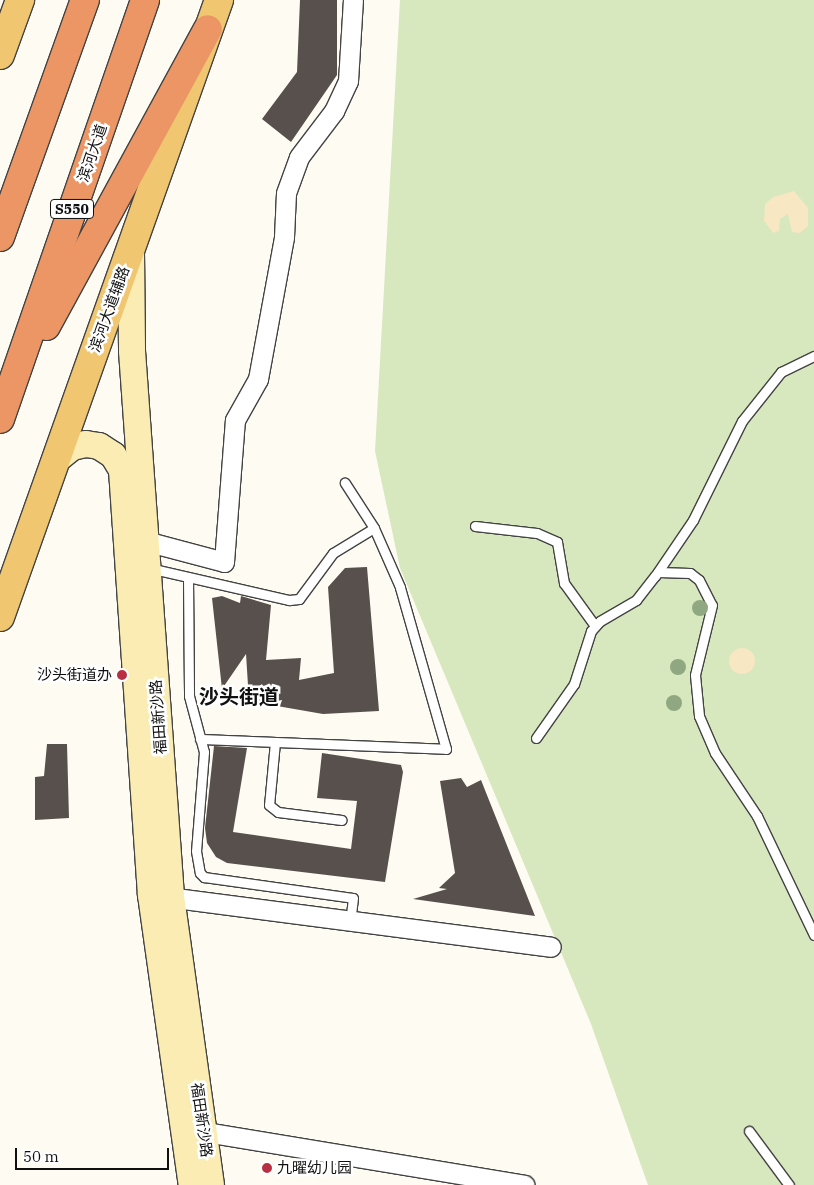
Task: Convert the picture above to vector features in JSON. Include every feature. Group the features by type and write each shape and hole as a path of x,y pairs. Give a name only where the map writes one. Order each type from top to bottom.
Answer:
{"highway":[{"path":"0,237 85,0"},
{"name":"滨河大道","path":"4,407 145,0"},
{"path":"4,407 208,29"}],"main road":[{"path":"0,55 20,0"},
{"name":"滨河大道辅路","path":"0,617 218,0"}],"street":[{"path":"136,551 224,562 235,420 258,379 284,237 286,193 299,157 334,111 348,81 353,0"},
{"name":"福田新沙路","path":"131,248 136,551 161,896 194,1130 211,1185"},
{"name":"福田新沙路","path":"56,460 72,447 86,444 99,446 113,455 122,470 136,551"},
{"path":"161,896 551,947"},
{"path":"194,1130 524,1185"},
{"name":"福田新沙路","path":"192,1185 194,1130"}],"lane":[{"path":"536,738 571,689 579,672 584,646 595,626 636,600 658,572 693,520 742,421 781,372 814,356"},
{"path":"200,740 446,749 400,587 374,528 345,483"},
{"path":"475,526 538,533 557,542 564,583 595,626"},
{"path":"136,551 188,576 299,599 333,552 374,528"},
{"path":"658,572 690,573 699,580 712,605 695,675 699,716 715,753 757,816 814,934"},
{"path":"188,576 189,696 200,740 203,781 196,862 200,873 204,877 353,898 350,921"},
{"path":"275,742 269,805 278,812 342,820"},
{"path":"748,1131 789,1185"}],"green space":[{"path":"400,0 814,0 814,1185 648,1185 591,1024 400,568 375,451"}],"sand":[{"path":"794,191 808,208 808,226 800,233 792,232 788,214 780,219 779,231 773,233 764,221 765,204 773,197"},
{"path":"742,648 751,652 755,661 751,670 742,674 733,670 729,661 733,652"}],"building":[{"path":"300,0 337,0 337,75 291,142 262,119 297,72"},
{"path":"367,567 379,711 323,714 249,701 246,654 222,689 212,598 222,596 240,603 241,596 271,605 266,660 301,658 299,680 334,673 328,587 345,568"},
{"path":"47,744 67,744 69,818 35,820 35,777 44,776"},
{"path":"214,746 247,748 233,832 351,849 357,801 317,798 322,753 401,765 403,772 385,882 227,863 216,857 207,843 205,828"},
{"path":"461,778 467,787 481,780 535,916 413,899 447,889 439,888 455,873 440,781"}],"place":[{"name":"沙头街道办","path":"122,675"},
{"name":"九曜幼儿园","path":"267,1168"}],"district":[{"name":"沙头街道","path":"239,696"}]}
